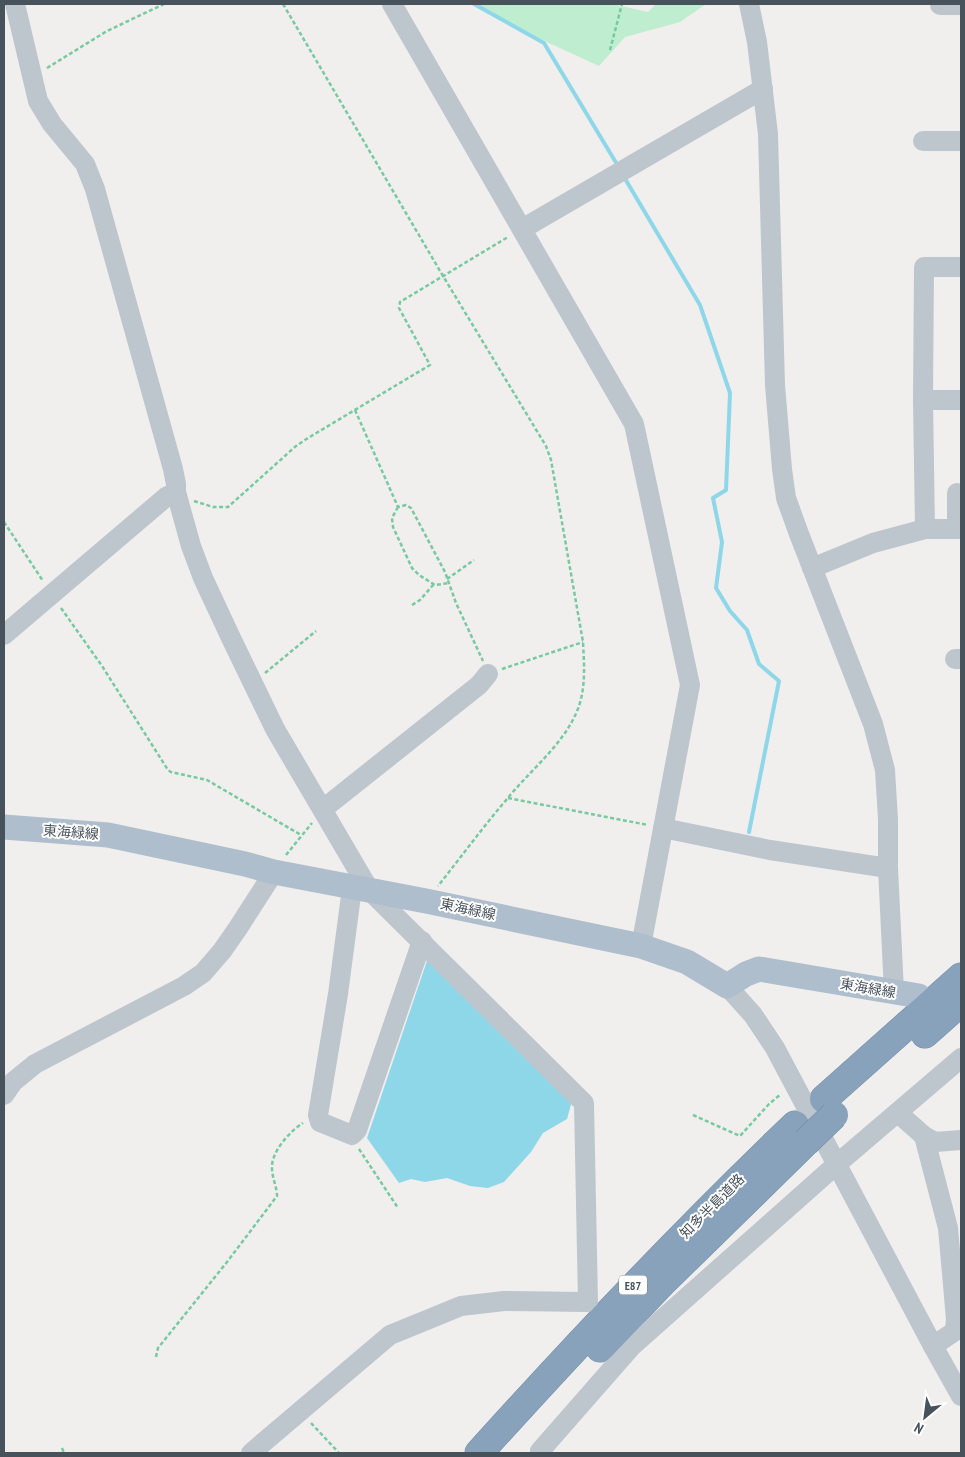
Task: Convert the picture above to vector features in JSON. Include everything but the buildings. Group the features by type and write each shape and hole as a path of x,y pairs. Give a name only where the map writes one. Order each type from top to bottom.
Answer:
{"highway":[{"name":"知多半島道路","path":"505,1453 594,1354 801,1134 961,977"},
{"name":"知多半島道路","path":"829,1107 961,1002"},
{"name":"知多半島道路","path":"479,1453 648,1270 739,1179 801,1134"}],"main road":[{"name":"東海緑線","path":"4,827 108,835 246,864 274,872 426,900 641,946 687,962 727,986 746,974 759,969 919,996"}],"street":[{"path":"15,4 38,101 85,164 95,189 172,469 176,492 202,578 275,729 324,811 361,889 422,941 584,1103 588,1302 504,1301 461,1306 390,1335 251,1453"},
{"path":"392,4 634,424 690,685 641,946"},
{"path":"749,4 757,42 768,134 776,385 782,470 786,498 876,733 885,770 894,992"},
{"path":"940,4 961,5"},
{"path":"522,229 763,89"},
{"path":"923,141 961,141"},
{"path":"925,529 923,400 924,267 961,267"},
{"path":"923,400 961,400"},
{"path":"4,635 166,497 176,492"},
{"path":"812,568 874,543 925,529 959,529 957,493"},
{"path":"324,811 479,685 488,674"},
{"path":"663,828 770,850 888,868"},
{"path":"4,1095 13,1082 35,1064 184,986 203,973 238,928 274,872"},
{"path":"361,889 340,984 318,1115 320,1122 352,1135 357,1130 422,941"},
{"path":"727,986 753,1015 775,1048 932,1346 961,1396"},
{"path":"541,1453 540,1451 632,1346 837,1164 961,1058"},
{"path":"898,1113 924,1136 935,1142 961,1140"},
{"path":"924,1136 948,1228 956,1319 956,1331 932,1346"}],"path":[{"path":"33,77 107,31 164,4"},
{"path":"283,4 443,276 546,446 583,642 585,667 583,688 579,706 573,720 557,743 508,798 426,900"},
{"path":"610,50 622,4"},
{"path":"176,492 191,500 213,507 228,507 296,446 430,365 398,305 400,302 522,229"},
{"path":"355,410 398,507"},
{"path":"449,583 434,584 419,576 412,568 393,527 392,518 398,507 406,505 411,508 449,583 488,674 583,642"},
{"path":"4,522 51,595 102,666 168,770 207,780 301,835"},
{"path":"447,579 474,560"},
{"path":"412,605 420,600 434,584"},
{"path":"253,683 316,631"},
{"path":"508,798 663,828"},
{"path":"274,872 301,835 324,811"},
{"path":"693,1115 740,1136 769,1104 794,1083"},
{"path":"156,1357 158,1348 277,1196 272,1161 279,1149 288,1136 299,1126 318,1115"},
{"path":"352,1135 354,1142 398,1208"},
{"path":"302,1410 306,1418 339,1453"},
{"path":"62,1448 64,1453"}],"green space":[{"path":"473,4 612,4 648,12 656,4 706,4 680,22 625,37 599,66"}],"water":[{"path":"429,955 573,1097 567,1119 543,1133 531,1152 504,1182 488,1188 470,1186 447,1178 425,1182 411,1179 399,1183 367,1138"}],"waterway":[{"path":"474,4 544,43 618,166"},
{"path":"624,177 700,305 730,393 726,490 713,498 722,542 716,588 730,611 747,630 759,664 779,681 749,832"}]}
